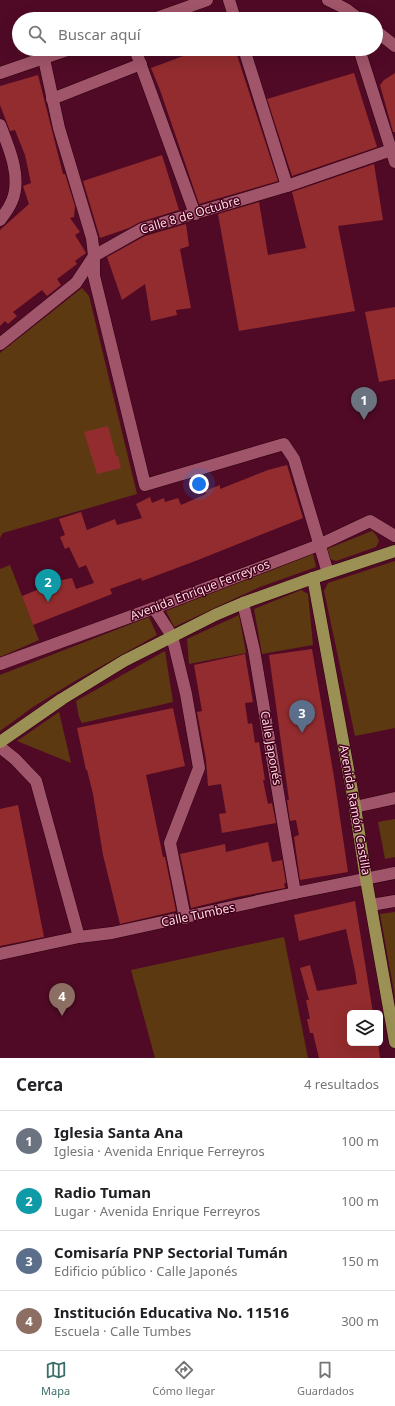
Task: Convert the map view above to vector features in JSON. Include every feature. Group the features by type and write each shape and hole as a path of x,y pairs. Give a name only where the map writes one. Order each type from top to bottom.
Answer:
{"main road":[{"path":"0,742 62,699 124,661 172,636 243,603 395,551"},
{"name":"Avenida Ramón Castilla","path":"313,578 355,807 366,879 395,1042"}],"street":[{"path":"174,12 208,0"},
{"path":"229,0 233,12"},
{"path":"328,0 345,12"},
{"path":"383,37 395,46"},
{"path":"0,74 52,56"},
{"path":"138,56 195,214"},
{"path":"246,56 287,186"},
{"path":"361,56 395,162"},
{"path":"44,59 59,128 92,238 94,276 145,485 284,444 294,459 328,573"},
{"path":"52,99 141,64"},
{"path":"0,124 13,162 16,183 12,201 0,220"},
{"name":"Calle 8 de Octubre","path":"0,344 76,283 94,256 142,229 287,186 391,150"},
{"name":"Avenida Enrique Ferreyros","path":"0,664 154,608 319,545 370,521 395,536"},
{"name":"Calle Japonés","path":"243,603 254,650 296,893"},
{"path":"154,608 172,636 186,694 198,768 170,843 185,918"},
{"path":"0,748 15,759 36,781 79,937"},
{"path":"355,807 395,798"},
{"name":"Calle Tumbes","path":"0,954 79,937 112,934 296,893 395,873"},
{"path":"371,905 395,901"}],"shaded area":[{"path":"82,288 89,296 137,494 3,533 0,538 0,353"},
{"path":"372,531 379,541 376,547 336,561 330,559 327,549"},
{"path":"313,554 316,567 260,587 174,627 166,611"},
{"path":"395,561 395,728 355,736 324,591 328,583"},
{"path":"10,565 39,640 0,657 0,569"},
{"path":"301,590 308,594 313,645 262,654 254,609"},
{"path":"239,615 246,653 189,664 187,639"},
{"path":"149,617 157,635 75,681 33,707 0,731 0,675"},
{"path":"165,651 173,702 82,723 79,717 76,701"},
{"path":"59,712 71,763 17,741"},
{"path":"395,819 395,857 385,859 378,822"},
{"path":"395,912 395,997 380,914"},
{"path":"284,937 308,1058 155,1058 131,970"}],"building":[{"path":"183,56 237,56 278,181 199,204 151,68"},
{"path":"354,73 377,147 292,176 267,99"},
{"path":"395,73 395,132 393,132 380,85 384,80"},
{"path":"38,75 63,174 65,174 75,206 74,217 70,218 80,232 75,235 86,253 75,261 77,264 57,279 61,285 47,296 42,290 13,312 17,316 8,324 5,321 0,326 0,230 29,204 23,186 31,183 25,155 15,130 10,131 0,105 0,86"},
{"path":"162,155 179,210 140,222 129,228 100,238 83,181"},
{"path":"374,164 383,220 338,226 355,311 239,331 218,214 259,202 268,255 306,248 292,192"},
{"path":"186,224 189,246 180,249 191,308 176,310 177,315 151,321 145,284 122,300 107,257 145,236"},
{"path":"395,307 395,379 379,382 365,312"},
{"path":"108,426 116,456 118,456 121,468 97,474 84,432"},
{"path":"287,465 303,518 142,581 141,578 110,589 112,594 33,625 22,596 62,580 72,578 76,589 94,583 86,565 79,568 69,547 65,549 60,537 65,535 59,519 81,512 87,530 115,519 117,525 142,518 136,504 150,497 152,503 164,498 165,502 178,498 181,505 206,494 205,491 220,485 220,489 268,470"},
{"path":"312,649 334,777 348,872 300,880 294,837 299,835 296,820 290,821 287,800 289,800 269,655"},
{"path":"245,654 253,702 245,703 248,724 252,723 255,743 259,742 265,780 263,780 268,804 272,803 276,823 222,833 219,814 226,813 221,784 208,786 206,760 197,712 202,711 194,665"},
{"path":"173,708 185,766 146,775 176,911 120,924 103,855 93,794 77,728"},
{"path":"18,805 44,937 0,946 0,809"},
{"path":"268,842 272,862 282,860 286,883 284,883 285,888 191,908 180,854 225,844 226,852"},
{"path":"355,901 373,1010 347,1010 347,1046 378,1046 380,1058 319,1058 313,1033 310,1033 307,1019 310,1019 306,1000 309,1000 300,968 310,965 317,991 357,984 355,971 346,929 299,941 294,915"}],"place":[{"name":"Iglesia Santa Ana","path":"364,420"},
{"name":"Radio Tuman","path":"48,602"},
{"name":"Comisaría PNP Sectorial Tumán","path":"302,733"},
{"name":"Institución Educativa No. 11516","path":"62,1016"}]}
